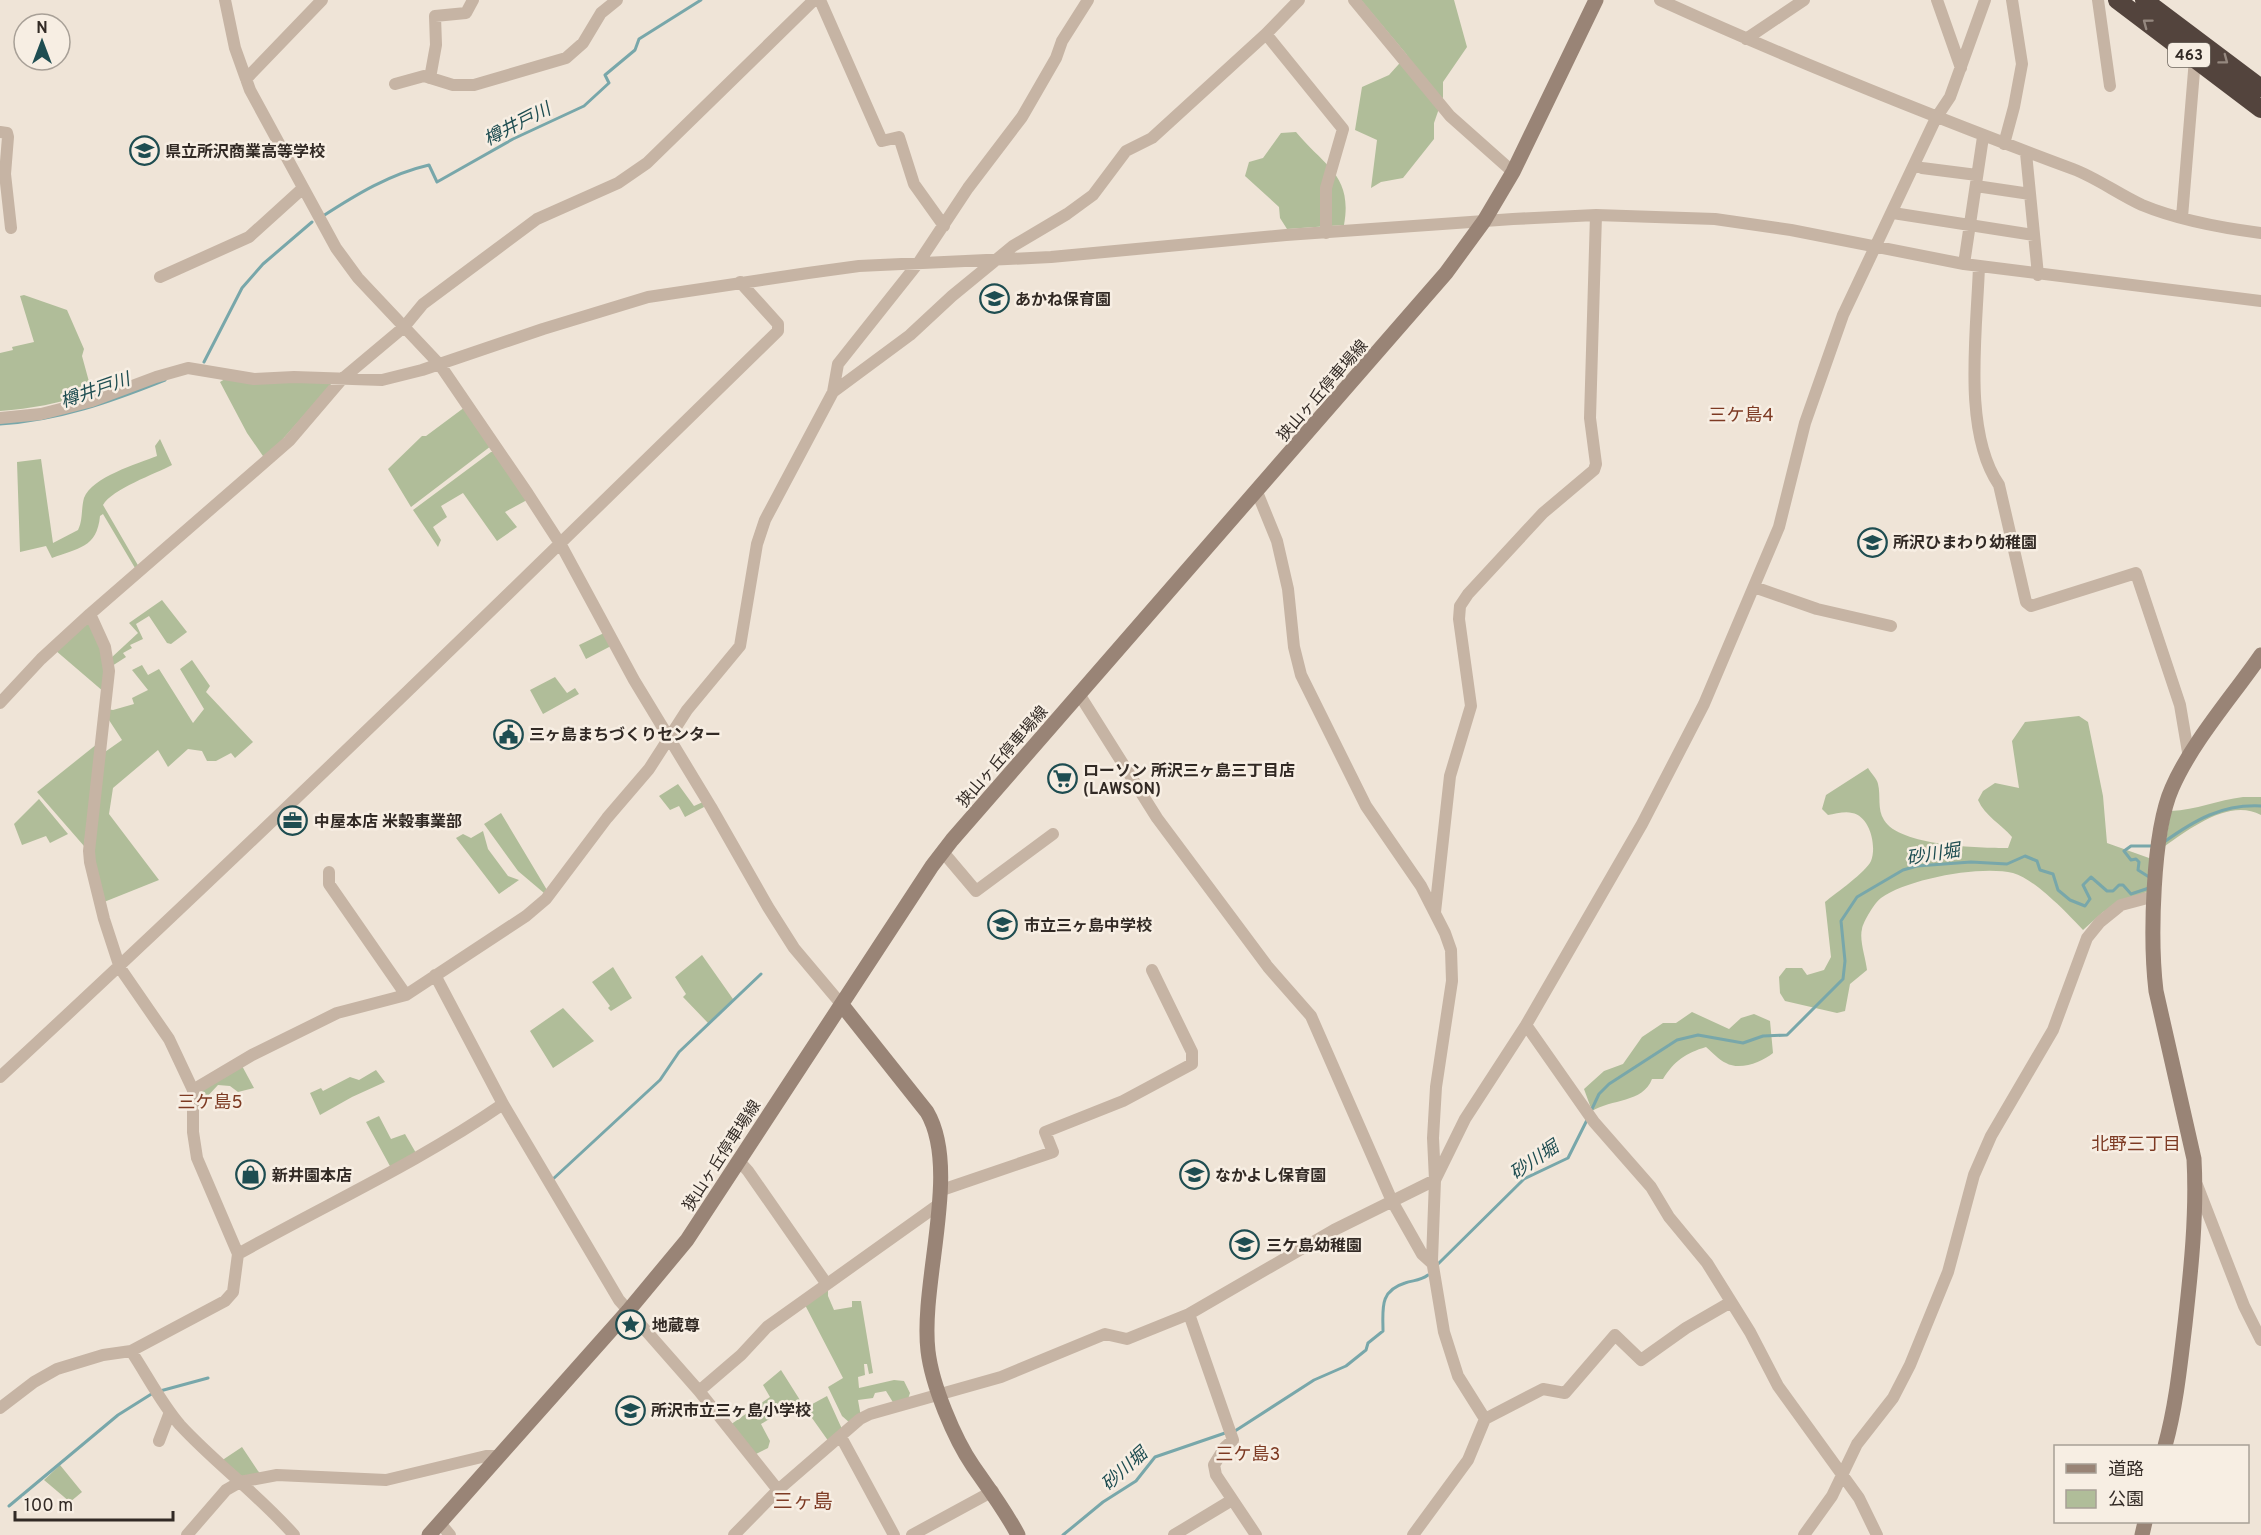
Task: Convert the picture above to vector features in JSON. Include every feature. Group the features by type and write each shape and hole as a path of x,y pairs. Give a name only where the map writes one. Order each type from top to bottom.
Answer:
{"highway":[{"name":"463","path":"2117,0 2261,109"},
{"name":"463","path":"2144,0 2261,88"}],"main road":[{"name":"狭山ヶ丘停車場線","path":"429,1535 628,1311 687,1240 943,852 1446,273 1484,221 1513,172 1596,0"},
{"path":"2165,1445 2175,1408 2183,1342 2195,1182 2187,1127 2156,991 2153,968 2158,843 2171,790 2189,758 2261,655"},
{"path":"842,1005 927,1112 936,1127 941,1161 927,1335 928,1353 939,1393 972,1465 993,1491 1018,1535"}],"street":[{"path":"225,0 235,48 246,79 302,189 336,248 358,278 440,365 561,545 668,739 794,948 842,1005"},
{"path":"246,79 322,0"},
{"path":"430,78 436,45 435,16 466,13 473,0"},
{"path":"395,84 424,76 453,85 474,85 566,58 583,44 601,13 617,0"},
{"path":"0,703 41,659 90,614 289,441 342,379 404,327 423,304 524,228 558,208 618,183 647,163 814,0"},
{"path":"820,0 882,141 899,137 914,184 944,226"},
{"path":"192,1090 252,1055 337,1013 406,995 526,916 546,899 607,818 649,769 697,697 740,646 745,629 752,565 765,520 833,392 838,364 919,262 968,188 1022,117 1056,58 1062,41 1088,0"},
{"path":"833,392 910,335 994,260 1093,195 1126,152 1152,138 1266,34 1299,0"},
{"path":"1354,0 1450,116 1513,172"},
{"path":"1660,0 1746,39 1936,118 2076,170 2139,203 2182,217 2261,233"},
{"path":"1746,39 1804,0"},
{"path":"1937,0 1961,68"},
{"path":"734,1535 778,1490 870,1414 1000,1377 1106,1334 1127,1339 1189,1314 1334,1230 1435,1180 1465,1119 1526,1025 1674,766 1779,527 1805,423 1824,367 1873,248 1893,213 1936,118 1950,97 1985,0"},
{"path":"2004,144 2022,64 2012,0"},
{"path":"2098,0 2110,86"},
{"path":"1266,34 1343,129 1326,188 1326,233"},
{"path":"2182,217 2195,59"},
{"path":"0,132 7,133 8,137 5,174 11,228"},
{"path":"1964,264 1983,137"},
{"path":"2026,153 2038,275"},
{"path":"1916,165 2030,194"},
{"path":"160,278 249,237 302,189"},
{"path":"1893,213 2034,235"},
{"path":"1435,912 1450,776 1471,706 1459,619 1460,606 1468,594 1543,513 1594,470 1596,464 1590,418 1596,216"},
{"path":"0,418 40,414 92,402 156,377 188,368 241,378 382,380 440,365 648,297 859,266 994,260 1484,221 1596,216 1715,219 1791,230 1873,248 1964,264 2261,301"},
{"path":"1979,266 1975,400 1978,427 1988,469 1999,485 2026,602 2031,606 2136,573 2180,705 2189,758"},
{"path":"0,1077 120,968 561,545 778,331 778,324 740,282"},
{"path":"1257,492 1279,550 1288,589 1294,647 1301,675 1366,806 1435,912 1445,933 1453,963 1436,1087 1433,1138 1435,1180 1433,1264 1449,1355 1458,1376 1485,1419"},
{"path":"1754,587 1817,609 1891,626"},
{"path":"0,1408 34,1382 57,1369 103,1355 131,1351 225,1301 233,1292 238,1254 197,1158 192,1132 192,1090 169,1039 120,968 95,884 89,851 108,670 105,647 90,614"},
{"path":"1079,694 1157,818 1268,968 1311,1016 1392,1201 1422,1254 1433,1264"},
{"path":"943,852 976,891 1053,834"},
{"path":"328,872 329,884 406,995"},
{"path":"1804,1535 1843,1477 1857,1444 1893,1398 1910,1365 1948,1272 1974,1175 1991,1136 2053,1030 2087,939 2100,922 2121,905 2155,896"},
{"path":"699,1391 741,1355 767,1327 938,1198 1053,1152 1045,1132 1122,1101 1192,1064 1192,1052 1152,970"},
{"path":"435,975 503,1104 628,1311 699,1391 778,1490"},
{"path":"1526,1025 1594,1122 1651,1187 1669,1217 1707,1263 1750,1332 1778,1386 1859,1498 1877,1535"},
{"path":"238,1254 320,1208 420,1157 503,1104"},
{"path":"739,1161 826,1283"},
{"path":"2195,1182 2244,1306 2261,1340"},
{"path":"1413,1535 1468,1461 1485,1419 1543,1389 1564,1393 1615,1335 1641,1360 1686,1328 1731,1302"},
{"path":"1189,1314 1233,1440 1221,1451 1214,1465 1232,1500 1256,1535"},
{"path":"131,1351 171,1412 294,1535"},
{"path":"159,1442 171,1412"},
{"path":"841,1437 894,1535"},
{"path":"187,1535 226,1490 240,1482 277,1476 386,1480 486,1456 499,1456"},
{"path":"912,1535 993,1491"},
{"path":"1174,1535 1232,1500"},
{"path":"440,1523 450,1535"}],"green space":[{"path":"1361,0 1454,0 1467,47 1443,82 1443,97 1434,123 1434,139 1403,178 1381,182 1371,188 1377,140 1355,130 1362,87 1389,75 1407,55"},
{"path":"1296,132 1334,172 1340,183 1346,208 1344,225 1287,229 1280,218 1279,207 1245,176 1249,162 1263,158 1281,133"},
{"path":"24,295 67,310 84,349 82,356 91,389 88,394 56,403 0,411 0,353 13,350 12,347 34,342 20,296"},
{"path":"225,379 329,382 331,385 265,459 247,433 220,382"},
{"path":"465,407 491,446 411,507 388,469 422,436 426,436"},
{"path":"160,439 172,465 115,493 103,505 139,567 135,568 103,514 100,516 95,535 78,549 52,558 46,546 20,552 17,462 41,459 53,543 78,530 84,498 89,490 116,472 157,456 155,446"},
{"path":"491,452 495,452 527,500 505,512 517,527 497,541 463,493 441,506 447,517 433,527 441,540 438,547 413,510"},
{"path":"162,600 187,632 171,644 167,643 149,616 136,624 143,639 130,645 132,648 123,653 126,657 112,666 111,658 138,633 129,623"},
{"path":"88,622 106,658 104,692 55,650"},
{"path":"604,633 611,646 586,659 579,645"},
{"path":"192,660 210,686 206,692 253,742 235,758 231,753 216,761 207,761 202,751 188,749 168,767 158,750 113,788 109,814 159,880 104,902 93,866 102,754 122,740 107,717 107,709 113,710 134,704 132,698 148,690 132,670 142,665 148,675 159,669 193,723 204,709 180,669"},
{"path":"555,677 567,693 575,688 579,694 543,714 530,690"},
{"path":"2079,716 2088,722 2103,796 2107,843 2149,858 2151,890 2103,912 2083,930 2041,889 2013,873 1964,872 1908,885 1881,898 1865,922 1861,938 1867,970 1850,984 1845,1011 1837,1013 1785,1001 1780,993 1779,977 1786,968 1802,968 1807,975 1824,970 1831,957 1825,902 1863,871 1873,855 1868,826 1858,815 1849,812 1828,815 1822,809 1826,795 1868,768 1878,784 1882,816 1892,829 1941,844 2008,848 2012,837 1989,815 1978,800 1983,791 1995,783 2019,788 2012,741 2025,722"},
{"path":"97,744 84,846 37,792"},
{"path":"678,784 694,806 703,802 704,807 685,817 679,806 670,810 659,796"},
{"path":"2243,797 2261,797 2261,815 2236,810 2223,813 2198,824 2165,846 2171,811"},
{"path":"39,799 68,834 50,843 46,836 22,845 14,824"},
{"path":"501,813 547,890 544,893 518,871 484,824"},
{"path":"483,831 488,849 508,876 519,880 499,894 456,838 463,834 471,838"},
{"path":"702,955 733,999 708,1023 683,997 686,994 675,977"},
{"path":"613,967 632,998 611,1011 608,1008 610,1006 592,982"},
{"path":"563,1008 594,1041 553,1068 530,1031"},
{"path":"1692,1012 1729,1029 1741,1018 1754,1014 1770,1021 1773,1053 1757,1062 1738,1066 1723,1062 1706,1047 1681,1058 1663,1079 1652,1079 1648,1087 1634,1097 1592,1111 1584,1089 1604,1071 1623,1064 1642,1037 1663,1023 1676,1023"},
{"path":"241,1064 254,1088 238,1092 230,1086 218,1085 204,1100 196,1102 196,1095"},
{"path":"376,1070 385,1082 320,1115 310,1093 321,1088 323,1091 350,1077 359,1080"},
{"path":"379,1116 391,1139 405,1134 416,1153 391,1168 366,1122"},
{"path":"828,1286 828,1296 834,1310 852,1307 852,1301 861,1301 873,1373 869,1374 867,1364 864,1364 865,1375 858,1377 859,1388 894,1380 904,1381 910,1393 908,1399 894,1404 886,1391 875,1393 873,1398 858,1400 861,1417 850,1423 842,1416 828,1387 843,1378 804,1303"},
{"path":"781,1370 805,1408 827,1396 842,1429 829,1442 807,1411 797,1418 789,1407 761,1424 770,1441 768,1448 754,1455 730,1425 770,1397 763,1385"},
{"path":"242,1447 261,1474 242,1478 221,1461"},
{"path":"60,1465 82,1492 70,1502 44,1480"}],"waterway":[{"name":"樽井戸川","path":"323,216 374,186 415,169 429,165 437,182 513,139 584,106 609,83 605,75 635,50 639,39 701,0"},
{"name":"樽井戸川","path":"204,362 242,288 263,264 312,222"},
{"name":"樽井戸川","path":"0,424 43,419 84,409 165,380"},
{"name":"砂川堀","path":"2164,842 2210,815 2234,808 2261,806"},
{"name":"砂川堀","path":"2149,877 2138,870 2139,862 2136,859 2131,860 2124,851 2131,846 2152,846"},
{"name":"砂川堀","path":"1591,1111 1599,1094 1609,1084 1677,1040 1698,1035 1743,1043 1763,1036 1787,1035 1843,979 1845,961 1841,921 1857,897 1903,870 1917,866 1971,862 2007,864 2025,856 2037,861 2040,870 2053,874 2058,890 2070,900 2085,906 2090,899 2083,885 2091,877 2107,891 2113,891 2119,885 2123,885 2131,894 2149,888"},
{"path":"553,1179 660,1080 679,1052 761,974"},
{"name":"砂川堀","path":"1438,1264 1524,1179 1568,1158 1587,1120"},
{"name":"砂川堀","path":"1235,1431 1314,1380 1346,1366 1366,1350 1368,1343 1383,1331 1384,1302 1391,1291 1397,1286 1428,1275"},
{"path":"160,1391 208,1378"},
{"path":"9,1506 118,1415 153,1393"},
{"name":"砂川堀","path":"1063,1535 1103,1502 1136,1481 1155,1457 1228,1432"}],"place":[{"name":"県立所沢商業高等学校","path":"144,151"},
{"name":"あかね保育園","path":"994,299"},
{"name":"所沢ひまわり幼稚園","path":"1872,542"},
{"name":"三ヶ島まちづくりセンター","path":"508,734"},
{"name":"ローソン 所沢三ヶ島三丁目店 (LAWSON)","path":"1062,779"},
{"name":"中屋本店 米穀事業部","path":"293,821"},
{"name":"市立三ヶ島中学校","path":"1003,925"},
{"name":"新井園本店","path":"251,1175"},
{"name":"なかよし保育園","path":"1194,1175"},
{"name":"三ケ島幼稚園","path":"1245,1245"},
{"name":"地蔵尊","path":"631,1325"},
{"name":"所沢市立三ヶ島小学校","path":"630,1410"}],"district":[{"name":"三ケ島4","path":"1741,415"},
{"name":"三ケ島5","path":"210,1102"},
{"name":"北野三丁目","path":"2136,1144"},
{"name":"三ケ島3","path":"1248,1454"},
{"name":"三ヶ島","path":"803,1501"}]}
